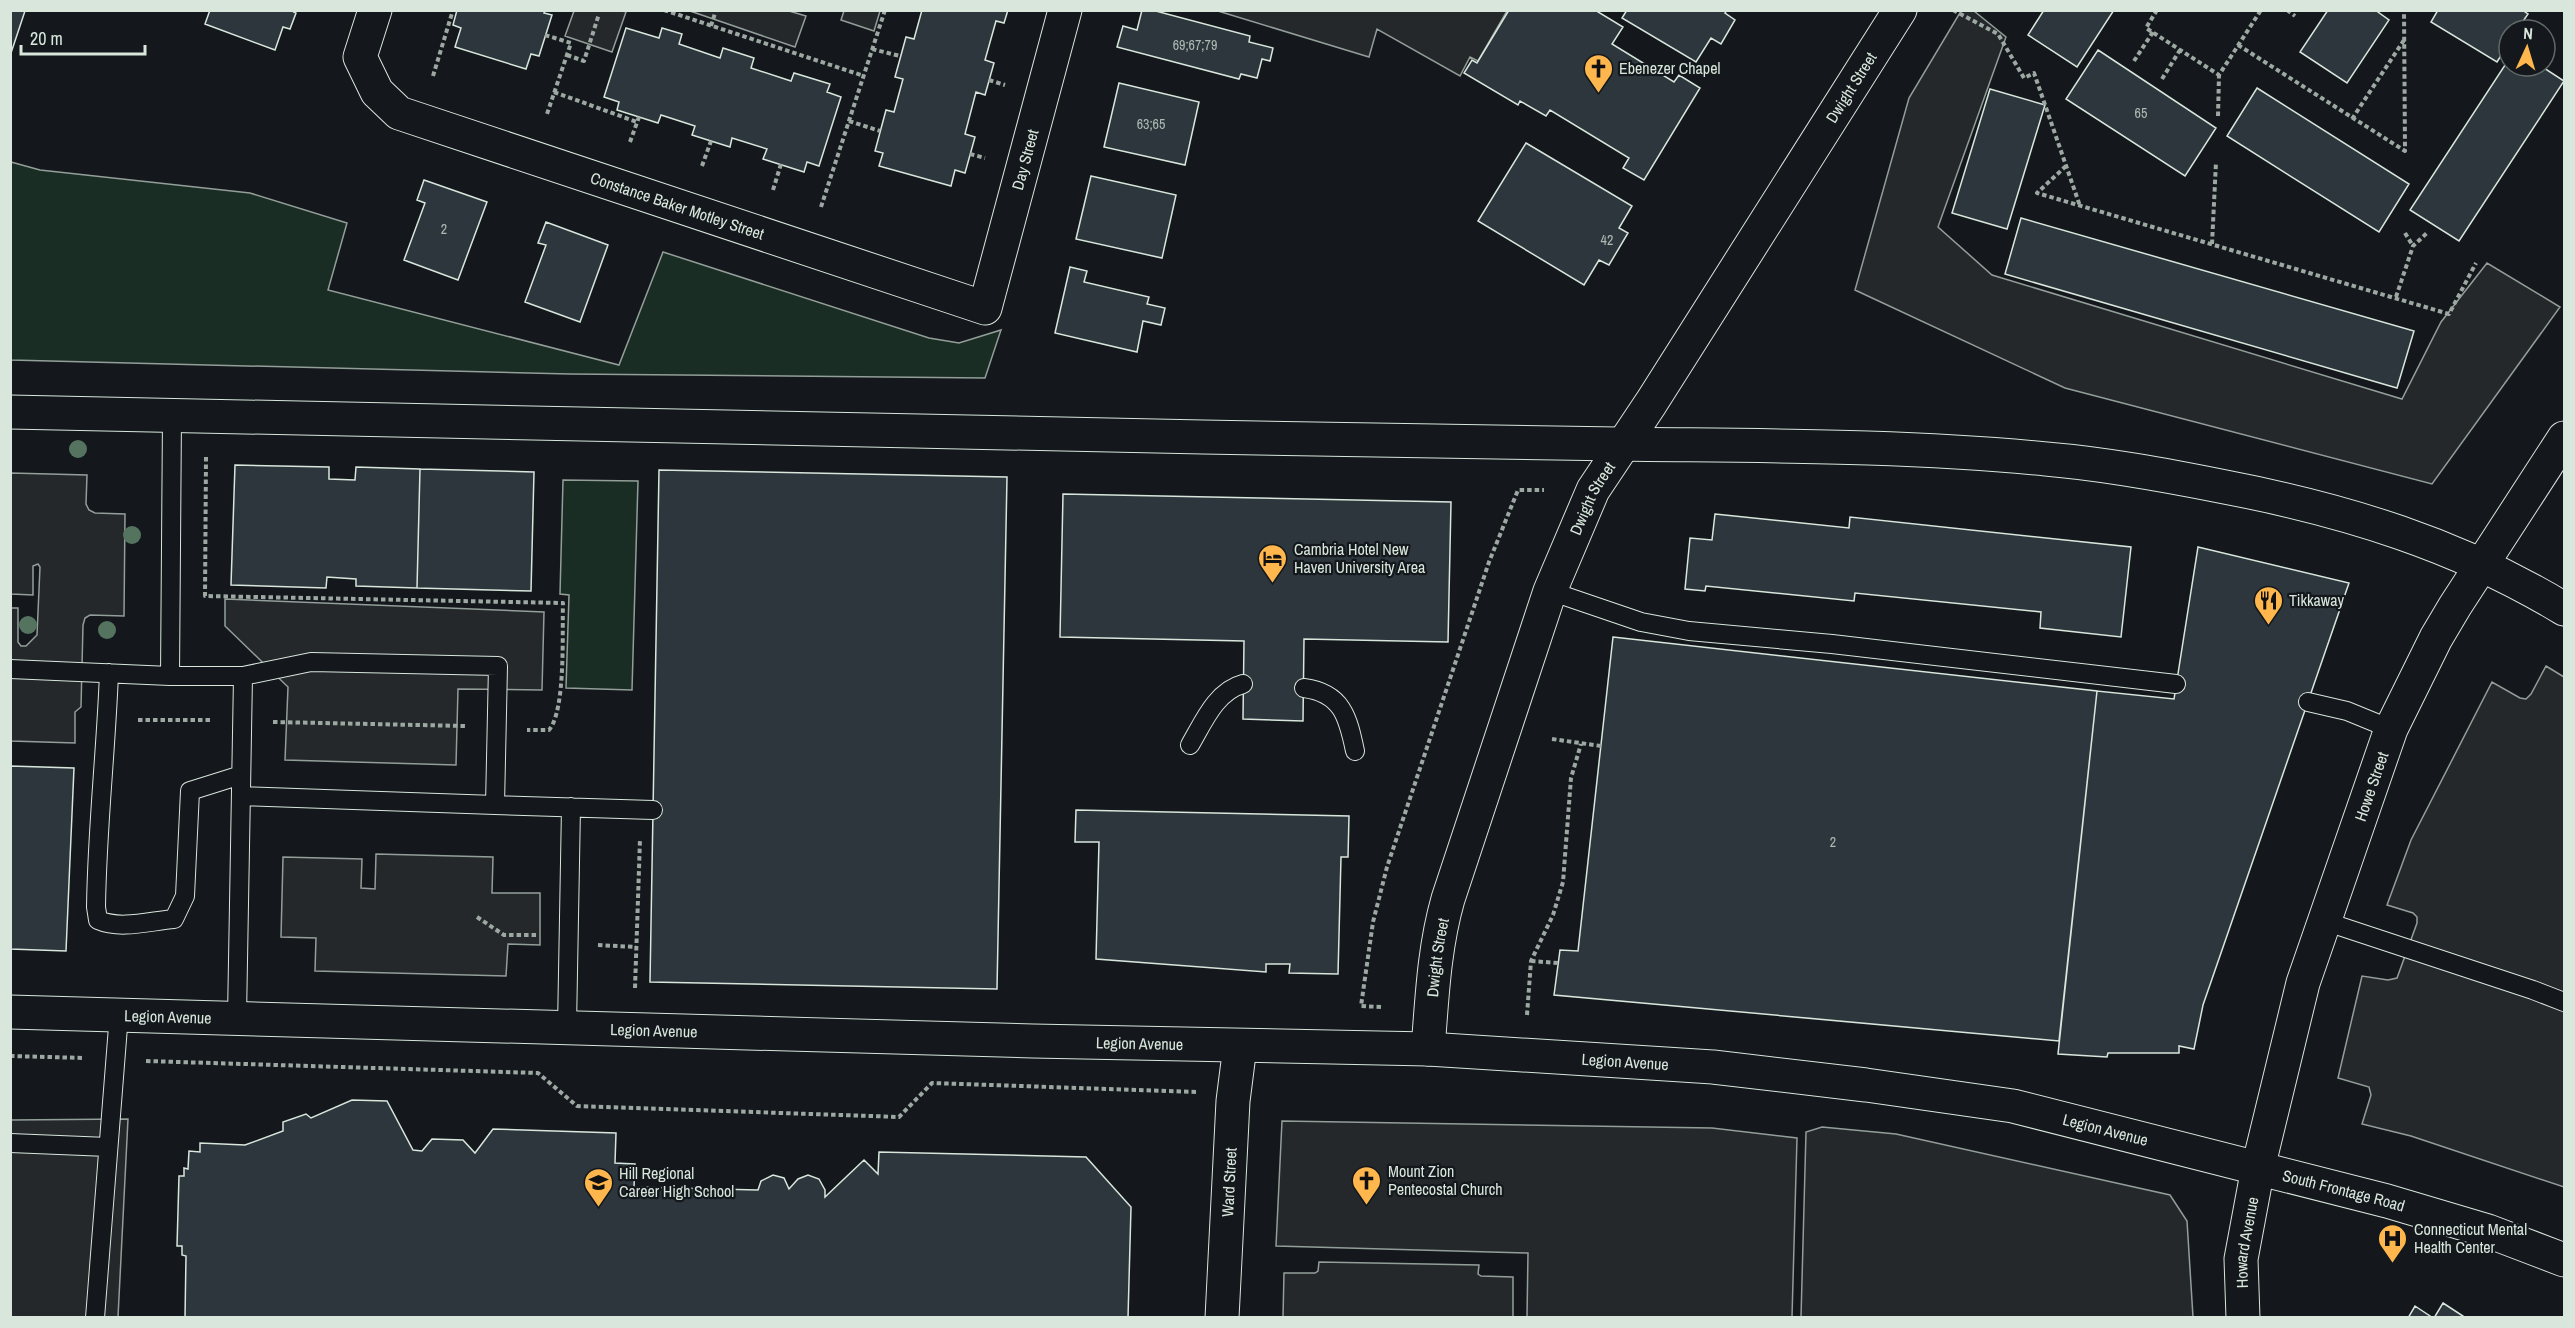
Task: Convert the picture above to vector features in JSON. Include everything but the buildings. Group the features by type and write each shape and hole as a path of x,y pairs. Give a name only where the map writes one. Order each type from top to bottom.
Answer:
{"main road":[{"name":"Constance Baker Motley Street","path":"375,10 360,57 377,92 399,113 985,308"},
{"name":"Day Street","path":"985,308 1065,10"},
{"name":"Dwight Street","path":"1428,1049 1439,928 1550,591 1593,490 1900,10"},
{"path":"10,412 630,428 1624,444 1944,452 2046,459 2141,470 2276,496 2373,522 2427,540 2483,564 2565,609"},
{"name":"Howe Street","path":"2258,1168 2303,982 2391,729 2436,638 2565,438"},
{"name":"Legion Avenue","path":"10,1012 1240,1046 1428,1049 1713,1067 1889,1088 2013,1106 2258,1168"},
{"name":"Ward Street","path":"1222,1317 1233,1101 1240,1046"},
{"name":"South Frontage Road","path":"2258,1168 2387,1201 2488,1231 2565,1260"},
{"name":"Howard Avenue","path":"2243,1317 2241,1259 2258,1168"}],"lane":[{"path":"170,676 172,416"},
{"path":"1550,591 1641,622 1689,631 1832,644 2176,684"},
{"path":"10,669 170,676 243,676 311,662 498,666 495,805"},
{"path":"109,673 107,741 98,824 96,907 98,920 122,925 174,919 184,896 190,791 241,775"},
{"path":"237,1018 243,676"},
{"path":"1190,745 1210,710 1234,687 1244,684"},
{"path":"1304,688 1325,693 1336,701 1345,714 1355,751"},
{"path":"2308,702 2347,711 2391,729"},
{"path":"241,796 647,810"},
{"path":"567,1028 571,807"},
{"path":"2324,921 2565,1002"},
{"path":"95,1317 119,1014"},
{"path":"10,1143 108,1147"}],"path":[{"path":"433,76 453,10"},
{"path":"664,10 864,76"},
{"path":"711,26 716,10"},
{"path":"821,207 885,10"},
{"path":"1953,10 1998,34 2024,78 2034,73 2080,206"},
{"path":"2157,10 2146,28 2219,75"},
{"path":"2218,116 2219,75 2261,10"},
{"path":"2287,10 2295,16"},
{"path":"2238,45 2405,151 2404,10"},
{"path":"567,55 584,61 599,14"},
{"path":"2134,61 2153,32"},
{"path":"545,35 571,43 547,114"},
{"path":"2352,119 2404,40"},
{"path":"872,49 900,56"},
{"path":"2162,79 2180,50"},
{"path":"989,80 1014,88"},
{"path":"554,92 638,119 630,142"},
{"path":"849,121 880,131"},
{"path":"702,166 711,141"},
{"path":"970,154 994,161"},
{"path":"2212,244 2216,162"},
{"path":"773,190 781,164"},
{"path":"2066,166 2037,193 2449,314 2476,263"},
{"path":"2397,297 2413,246 2428,232"},
{"path":"2405,233 2413,246"},
{"path":"1385,1007 1360,1006 1373,922 1387,867 1489,562 1518,490 1544,490"},
{"path":"1552,739 1601,746"},
{"path":"1527,1015 1531,961 1553,915 1563,882 1569,796 1581,744"},
{"path":"635,988 647,810"},
{"path":"1531,961 1558,963"},
{"path":"10,1056 538,1073 577,1106 899,1118 932,1083 1198,1092"}],"green space":[{"path":"11,162 40,170 250,193 347,223 328,290 619,365 663,252 929,338 959,343 1001,330 985,378 570,374 11,360"},
{"path":"563,480 638,481 632,690 566,688 569,595 560,594"}],"shaded area":[{"path":"844,10 880,11 874,31 841,20"},
{"path":"574,11 626,12 612,52 565,36"},
{"path":"690,11 789,11 806,16 795,47"},
{"path":"1218,11 1507,11 1478,61 1470,57 1460,76 1377,29 1369,57"},
{"path":"1961,11 1974,11 2006,37 1938,227 1992,275 2402,399 2441,322 2487,263 2560,307 2432,484 2065,388 1855,290 1909,98"},
{"path":"11,473 87,475 86,504 89,510 95,513 125,514 124,616 90,615 85,618 81,707 75,712 75,743 11,741 11,608 18,608 18,642 21,646 26,646 37,635 40,567 38,564 33,566 33,595 11,594"},
{"path":"225,599 544,612 542,690 458,689 456,765 285,760 288,687 225,626"},
{"path":"2546,666 2564,677 2564,1187 2411,1136 2362,1124 2371,1095 2369,1087 2338,1078 2362,976 2388,980 2397,978 2417,923 2417,917 2413,913 2387,905 2411,840 2492,682 2526,699"},
{"path":"376,854 493,857 492,893 540,893 540,945 508,944 506,976 315,971 316,938 281,937 283,857 362,859 361,888 375,889"},
{"path":"128,1119 118,1317 11,1317 10,1120"},
{"path":"1282,1121 1712,1128 1797,1138 1792,1317 1527,1317 1528,1253 1276,1246"},
{"path":"1822,1127 1896,1134 2170,1195 2187,1221 2193,1317 1801,1317 1806,1132"},
{"path":"1319,1262 1479,1265 1478,1274 1481,1276 1513,1277 1513,1317 1283,1317 1284,1273 1315,1273 1318,1271"}],"place":[{"name":"Ebenezer Chapel","path":"1598,94"},
{"name":"Cambria Hotel New Haven University Area","path":"1273,584"},
{"name":"Tikkaway","path":"2268,626"},
{"name":"Mount Zion Pentecostal Church","path":"1367,1206"},
{"name":"Hill Regional Career High School","path":"598,1208"},
{"name":"Connecticut Mental Health Center","path":"2393,1264"}]}
